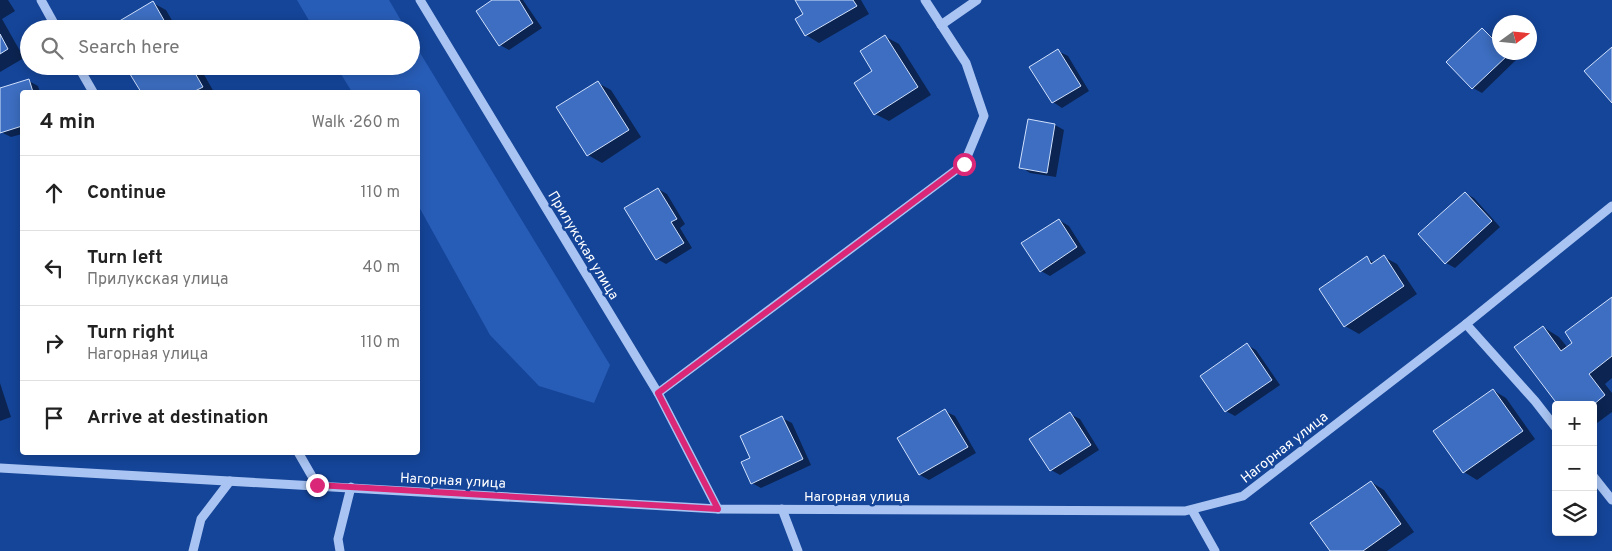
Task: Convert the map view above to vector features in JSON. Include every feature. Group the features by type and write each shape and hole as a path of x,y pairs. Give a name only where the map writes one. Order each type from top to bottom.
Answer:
{"street":[{"path":"41,0 52,20"},
{"name":"Прилукская улица","path":"420,0 658,393 718,509"},
{"path":"658,393 964,164 984,116 966,64 925,0"},
{"path":"941,25 977,0"},
{"path":"83,75 92,90"},
{"name":"Нагорная улица","path":"0,468 718,509 1192,510 1243,496 1466,324 1612,206"},
{"path":"1466,324 1535,401 1552,423"},
{"path":"300,455 317,485"},
{"path":"193,551 201,519 230,481"},
{"path":"1597,481 1612,500"},
{"path":"340,551 338,539 351,487"},
{"path":"782,509 798,551"},
{"path":"1192,510 1215,551"}],"shaded area":[{"path":"297,0 389,0 401,20 309,20"},
{"path":"420,53 610,365 594,403 539,386 490,335 420,209 420,90 351,90 342,75 420,75"}],"building":[{"path":"492,0 519,0 533,23 499,46 476,11"},
{"path":"795,0 853,0 857,6 805,36 795,19 803,14"},
{"path":"153,1 164,20 121,20"},
{"path":"1482,28 1492,38 1492,60 1503,60 1472,89 1446,62"},
{"path":"0,34 8,49 0,54"},
{"path":"885,35 918,87 874,115 854,83 872,71 860,51"},
{"path":"1612,47 1612,103 1584,71"},
{"path":"1058,49 1081,86 1052,103 1029,67"},
{"path":"131,75 196,75 203,87 197,90 140,90"},
{"path":"29,79 32,90 20,90 20,127 0,133 0,88"},
{"path":"598,81 629,130 587,156 556,107"},
{"path":"1028,119 1055,124 1047,173 1019,168"},
{"path":"658,188 677,219 671,222 684,243 656,260 624,208"},
{"path":"1465,192 1492,221 1445,264 1418,234"},
{"path":"1059,219 1077,247 1040,272 1021,243"},
{"path":"1384,255 1404,286 1344,327 1319,289 1367,256 1371,264"},
{"path":"1612,297 1612,356 1589,374 1605,395 1597,402 1555,401 1514,347 1543,326 1561,351 1572,343 1565,332"},
{"path":"1247,343 1272,380 1225,412 1200,376"},
{"path":"1493,389 1523,431 1463,473 1433,431"},
{"path":"945,409 968,447 919,475 897,438"},
{"path":"1070,412 1091,445 1050,471 1029,439"},
{"path":"782,416 803,459 751,484 741,462 750,458 740,436"},
{"path":"1371,481 1401,524 1363,551 1330,551 1310,523"}],"route":[{"path":"317,485 718,509 658,393 964,164"}]}
